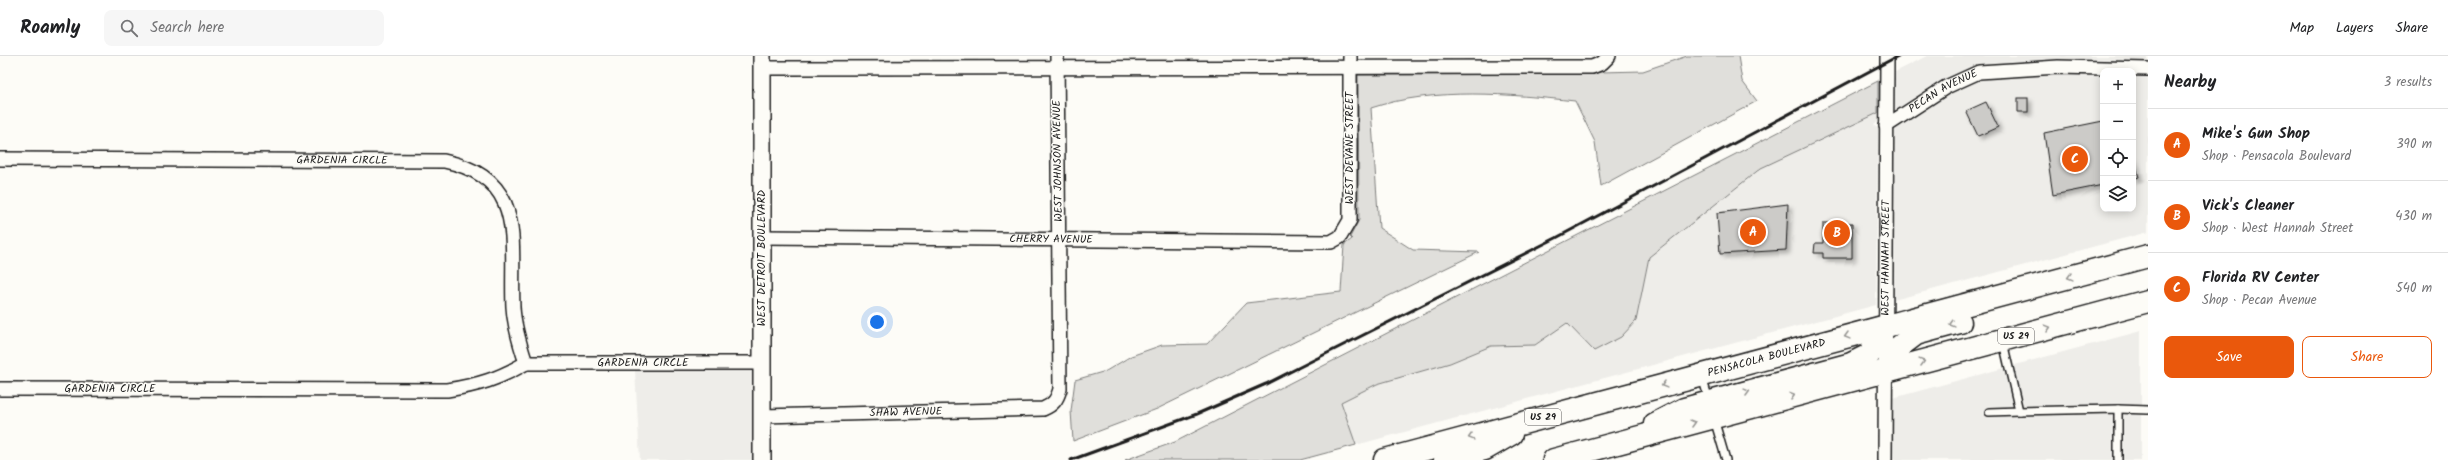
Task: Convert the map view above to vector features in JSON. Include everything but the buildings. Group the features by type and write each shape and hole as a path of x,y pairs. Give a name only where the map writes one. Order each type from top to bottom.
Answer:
{"highway":[{"name":"PENSACOLA BOULEVARD","path":"1385,460 2148,257"},
{"path":"1885,372 1900,346 1916,334 2086,287 2148,257"},
{"name":"US 29","path":"1554,460 1588,456 1618,443 1712,409 1885,372 2148,301"},
{"path":"1712,409 1851,364 1869,354 1885,326"},
{"path":"1445,460 1485,449 1536,419"}],"street":[{"name":"WEST HANNAH STREET","path":"1885,460 1887,56"},
{"path":"762,62 1350,62 1592,67 1607,58"},
{"name":"WEST DETROIT BOULEVARD","path":"762,62 762,460"},
{"name":"WEST JOHNSON AVENUE","path":"1050,406 1057,399 1060,389 1057,62"},
{"name":"WEST DEVANE STREET","path":"1340,237 1350,220 1350,62"},
{"name":"PECAN AVENUE","path":"1886,126 1946,87 1979,72 2058,67 2148,69"},
{"name":"GARDENIA CIRCLE","path":"0,159 428,161 461,165 477,172 489,182 499,193 508,208 512,226 514,318 526,363"},
{"name":"CHERRY AVENUE","path":"762,237 1331,242 1340,237"},
{"name":"GARDENIA CIRCLE","path":"0,389 447,390 478,385 501,378 526,363 761,363"},
{"name":"SHAW AVENUE","path":"762,416 1043,409 1050,406"}],"lane":[{"path":"2003,340 2020,411"},
{"path":"1702,375 1726,460"},
{"path":"2118,408 2118,460"},
{"path":"1989,412 2118,408 2148,410"}],"shaded area":[{"path":"1687,56 1738,56 1742,81 1757,101 1601,186 1595,142 1575,101 1524,96 1472,94 1421,97 1395,101 1371,108 1379,228 1413,250 1479,252 1157,409 1073,441 1071,411 1075,380 1106,371 1131,356 1162,345 1207,344 1246,303 1341,292 1344,245 1352,239 1350,237 1359,220 1358,75 1592,74 1601,72 1643,71"},
{"path":"1927,56 2148,56 2148,61 2058,60 1977,65 1941,80 1895,110 1895,72"},
{"path":"2100,75 2100,212 2136,212 2136,76 2148,77 2148,232 1894,300 1895,129 1950,93 1973,82 1990,78"},
{"path":"1878,81 1878,113 1761,168 1649,257 1636,321 1621,337 1594,351 1567,323 1535,345 1491,346 1450,363 1377,384 1341,402 1356,445 1300,460 1125,460 1175,442"},
{"path":"1878,113 1878,122 1874,125 1878,128 1876,305 1356,445 1341,402 1377,384 1450,363 1491,346 1535,345 1567,323 1594,351 1636,321 1649,257 1761,168"},
{"path":"2141,331 2141,460 1893,460 1893,398"},
{"path":"753,370 753,460 640,460 635,371"}],"railway":[{"path":"1071,460 1197,414 1266,384 1556,238 1898,56"}],"place":[{"name":"Florida RV Center","path":"2075,159"},
{"name":"Mike's Gun Shop","path":"1753,232"},
{"name":"Vick's Cleaner","path":"1837,233"}]}
